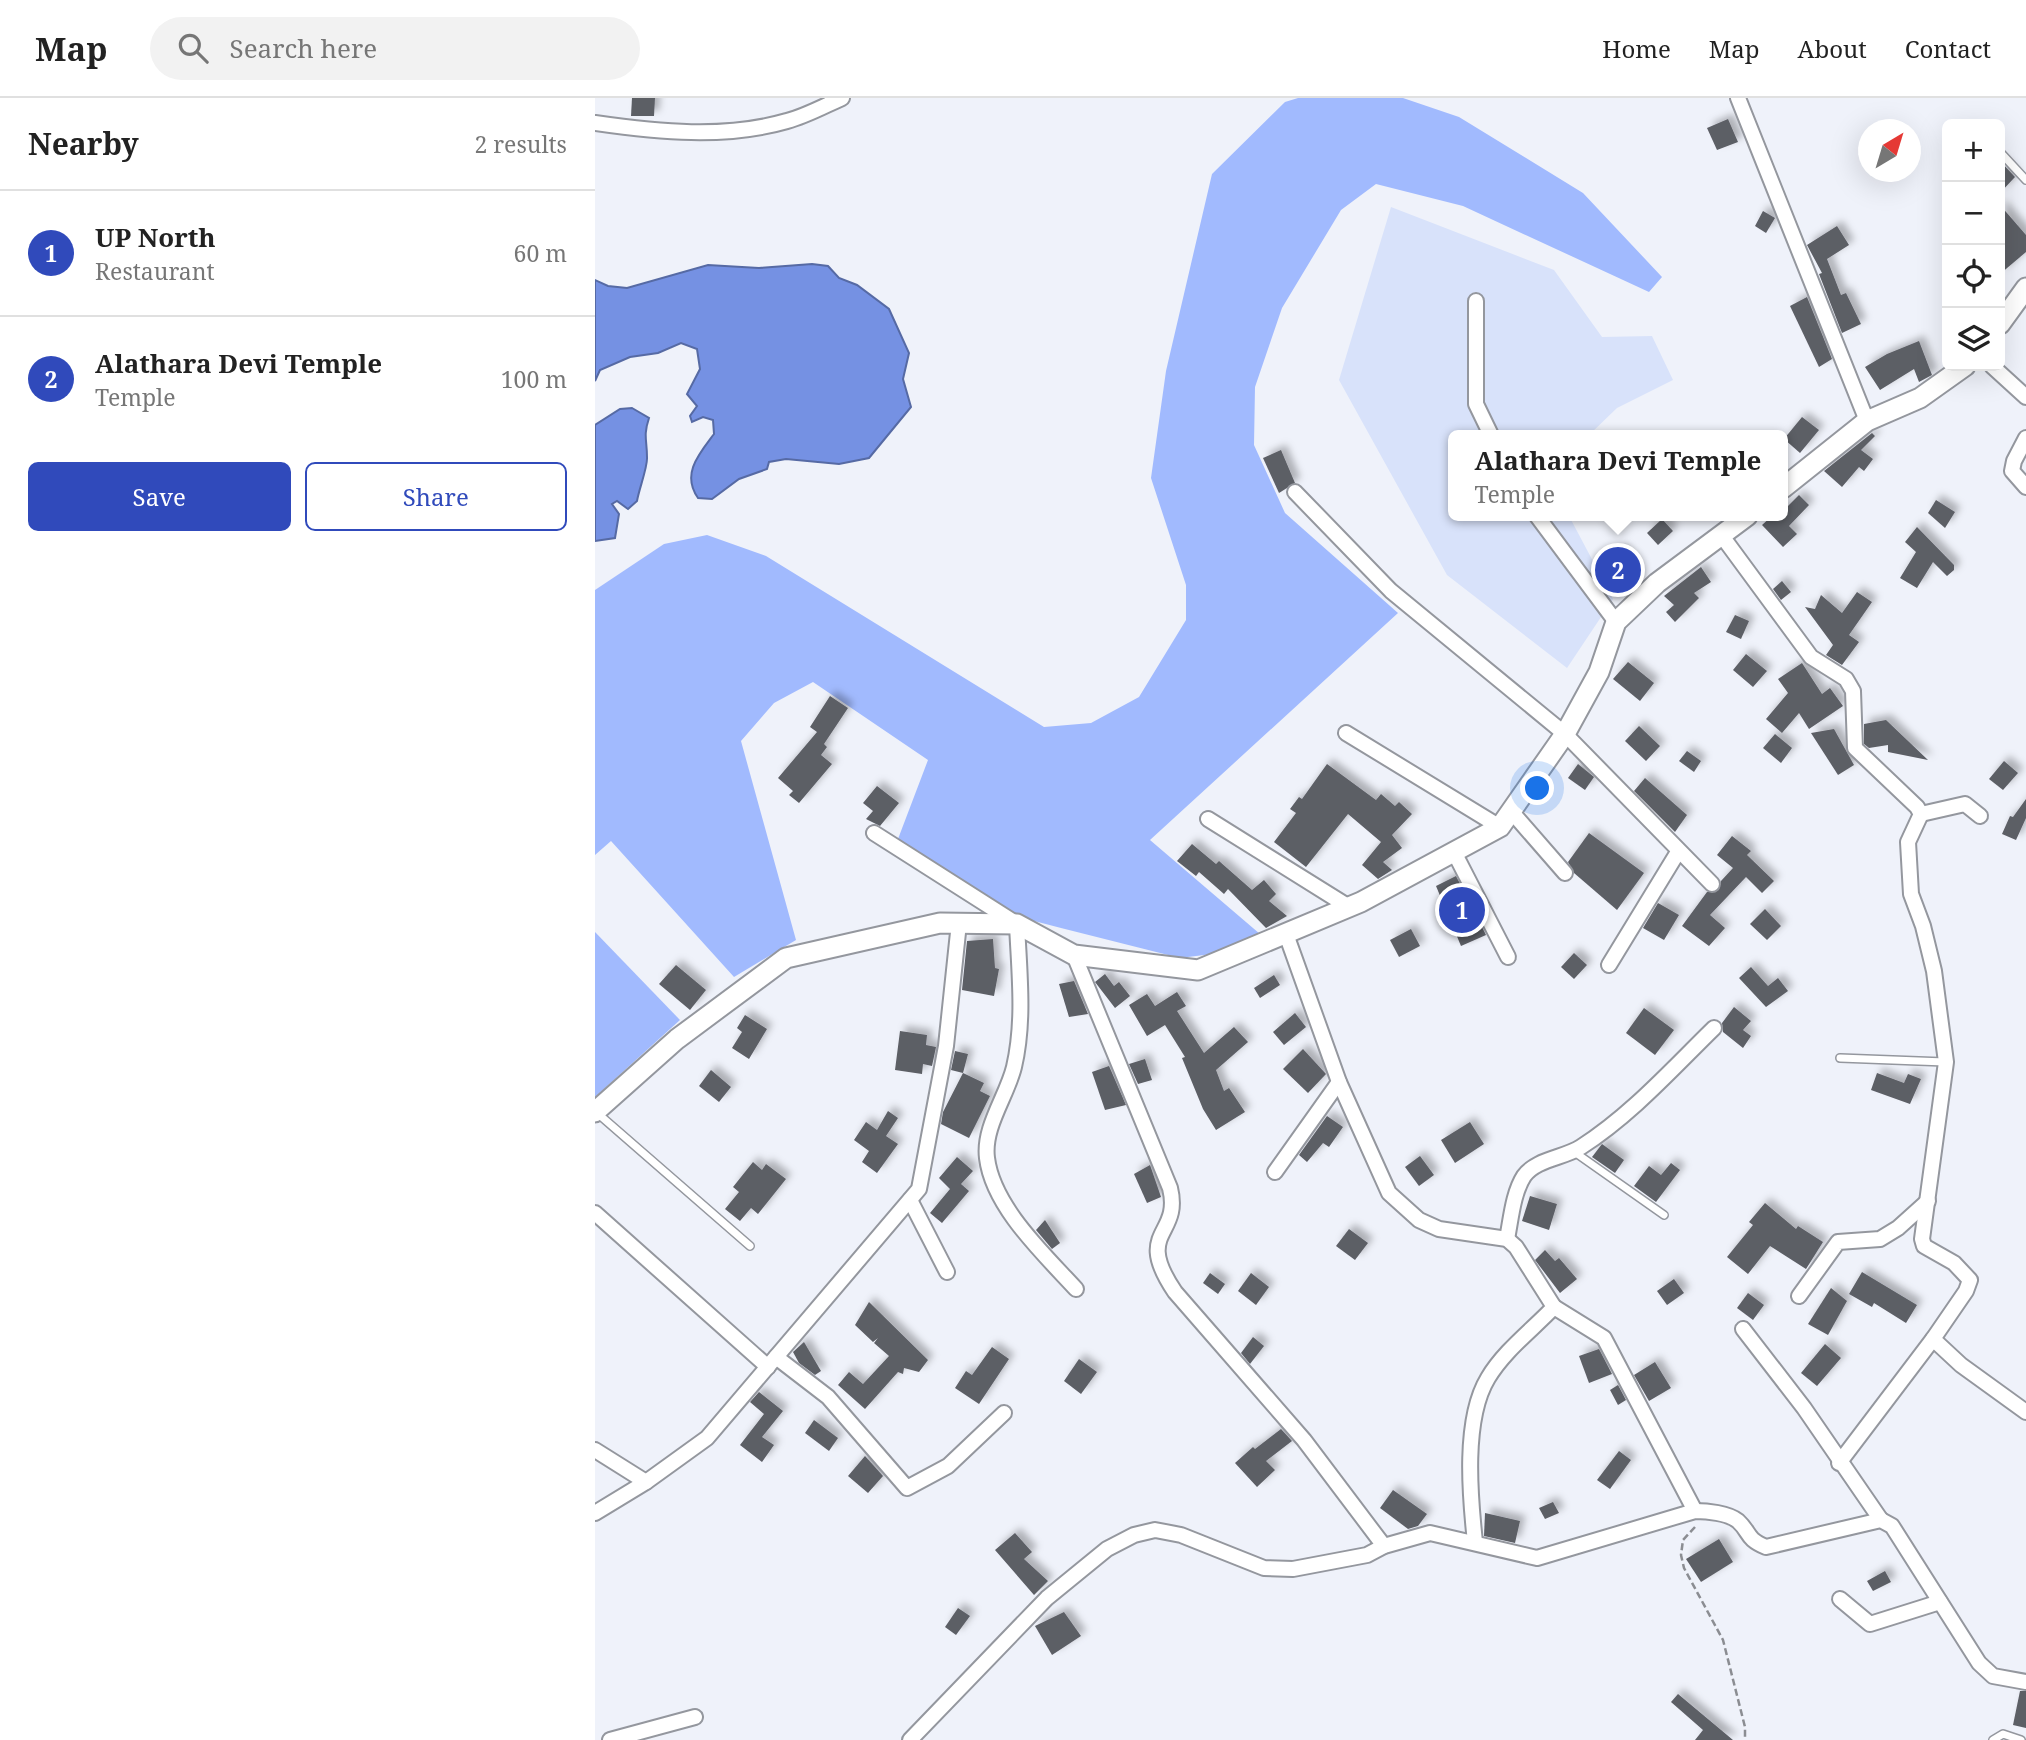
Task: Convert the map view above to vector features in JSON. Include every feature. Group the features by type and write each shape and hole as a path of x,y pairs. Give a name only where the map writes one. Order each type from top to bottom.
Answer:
{"street":[{"path":"595,123 661,132 725,131 787,121 842,98"},
{"path":"1738,98 1867,421"},
{"path":"2005,317 2026,288"},
{"path":"1476,301 1476,404 1489,430"},
{"path":"1788,484 1867,421 1920,398 1958,371"},
{"path":"1997,371 2026,397"},
{"path":"2026,438 2012,471 2026,487"},
{"path":"1295,492 1391,591 1565,734 1712,884"},
{"path":"1541,521 1616,622"},
{"path":"874,833 1073,955 1198,970 1349,907 1500,827 1565,734 1599,672 1616,622 1657,583 1741,521"},
{"path":"1722,536 1811,657 1846,679 1853,691 1856,747 1921,814"},
{"path":"1346,733 1500,827"},
{"path":"1921,814 1965,804 1980,816"},
{"path":"1511,811 1565,873"},
{"path":"1839,1463 1933,1339 1966,1291 1969,1280 1954,1263 1924,1246 1946,1062 1934,971 1923,926 1911,894 1908,842 1921,814"},
{"path":"1208,819 1349,907"},
{"path":"1454,852 1508,957"},
{"path":"1609,965 1678,852"},
{"path":"595,1112 677,1039 786,958 940,923 1017,923"},
{"path":"595,1513 646,1482 707,1438 919,1189 946,1045 959,923"},
{"path":"1017,923 1021,996 1017,1050 1012,1075 989,1138 987,1157 993,1181 1021,1229 1076,1289"},
{"path":"1286,934 1339,1082 1389,1193 1404,1209 1439,1229 1507,1239 1516,1247 1554,1307 1604,1338 1701,1511"},
{"path":"1073,955 1170,1188 1172,1206 1156,1248 1162,1272 1175,1292 1304,1440 1384,1546"},
{"path":"1507,1239 1519,1187 1525,1176 1540,1164 1573,1151 1642,1098 1714,1028"},
{"path":"1275,1172 1339,1082"},
{"path":"910,1200 947,1272"},
{"path":"1799,1296 1838,1242 1880,1240 1928,1202"},
{"path":"595,1213 772,1362 828,1397 907,1488 948,1466 1004,1413"},
{"path":"1475,1542 1471,1502 1473,1419 1487,1379 1554,1307"},
{"path":"1743,1329 1804,1408 1839,1463 1881,1520 1892,1526 1979,1663 1993,1676 2026,1682"},
{"path":"1933,1339 1961,1365 2026,1412"},
{"path":"595,1450 646,1482"},
{"path":"910,1740 1047,1598 1107,1549 1134,1535 1155,1530 1181,1535 1264,1568 1293,1569 1367,1555 1384,1546 1430,1533 1537,1558 1701,1511 1737,1520 1750,1540 1766,1547 1881,1520"},
{"path":"1840,1599 1870,1624 1940,1602"},
{"path":"610,1740 695,1717"}],"lane":[{"path":"2005,157 2026,180"},
{"path":"1840,1058 1946,1062"},
{"path":"595,1112 750,1246"},
{"path":"1573,1151 1664,1215"},
{"path":"1993,1740 2003,1734 2021,1740"}],"path":[{"path":"1701,1511 1683,1539 1681,1555 1684,1569 1723,1640 1739,1700 1745,1740"}],"shaded area":[{"path":"1298,98 1403,98 1459,117 1583,193 1662,277 1649,292 1463,206 1376,184 1341,210 1282,308 1255,387 1254,445 1285,513 1398,613 1150,840 1260,934 1228,952 1180,958 1011,915 898,839 928,760 813,682 774,703 741,741 796,940 734,977 611,841 595,855 595,590 664,544 707,535 766,556 1044,727 1091,723 1139,697 1186,620 1186,585 1151,478 1166,371 1212,174 1285,102"},
{"path":"1391,207 1554,270 1602,337 1652,336 1673,380 1617,408 1594,430 1448,430 1448,521 1572,521 1613,599 1567,668 1447,575 1339,380"},
{"path":"812,264 828,266 839,278 857,285 889,309 909,353 903,379 911,407 869,458 839,464 786,459 769,462 767,469 739,479 712,499 698,498 691,481 694,464 714,434 713,420 703,417 692,422 690,416 697,406 687,394 700,369 697,349 681,343 658,353 630,357 600,370 595,381 595,280 608,286 627,288 708,265 759,268"},
{"path":"632,408 649,418 646,434 647,461 637,501 628,509 617,501 612,504 619,514 615,538 595,541 595,425 620,409"},
{"path":"595,932 680,1020 595,1097"}],"building":[{"path":"632,98 655,98 654,116 631,116"},
{"path":"1728,119 1738,142 1717,150 1707,128"},
{"path":"2005,166 2015,177 2005,188"},
{"path":"1763,211 1775,218 1766,233 1755,226"},
{"path":"2005,211 2026,235 2026,252 2005,270"},
{"path":"1837,226 1849,245 1827,259 1841,295 1846,293 1861,324 1842,333 1819,274 1822,273 1807,245"},
{"path":"1807,297 1832,359 1819,367 1790,306"},
{"path":"1919,341 1932,375 1919,382 1914,369 1880,390 1865,367 1887,354"},
{"path":"1802,417 1819,430 1800,453 1788,442 1788,434"},
{"path":"1872,433 1875,436 1861,450 1873,459 1864,471 1859,467 1842,487 1824,471"},
{"path":"1281,450 1295,483 1279,493 1263,458"},
{"path":"1799,495 1809,505 1789,526 1797,534 1783,547 1762,525 1766,521 1788,521 1788,506"},
{"path":"1936,500 1955,512 1945,528 1928,513"},
{"path":"1660,521 1664,521 1673,531 1658,545 1647,533"},
{"path":"1917,527 1954,565 1954,570 1947,576 1933,562 1917,588 1900,578 1916,552 1905,542"},
{"path":"1622,549 1634,578 1619,589 1600,563"},
{"path":"1701,567 1711,582 1694,593 1699,598 1675,622 1666,612 1674,605 1664,596"},
{"path":"1782,581 1791,592 1781,600 1773,589"},
{"path":"1857,592 1872,602 1849,635 1859,642 1842,665 1826,655 1833,645 1805,607 1815,609 1821,595 1842,613"},
{"path":"1735,615 1749,621 1741,639 1726,632"},
{"path":"1746,654 1767,671 1753,687 1733,670"},
{"path":"1628,662 1654,683 1640,701 1613,679"},
{"path":"1802,663 1822,694 1830,688 1843,706 1809,729 1799,713 1782,733 1766,719 1788,693 1778,679"},
{"path":"830,696 848,708 824,744 827,747 821,755 832,764 799,803 789,795 793,791 778,778 817,732 810,727"},
{"path":"1886,720 1928,760 1888,752 1888,745 1869,748 1864,744 1864,724"},
{"path":"1639,726 1660,746 1646,761 1625,741"},
{"path":"1834,729 1854,765 1838,775 1811,733"},
{"path":"1775,734 1792,748 1781,763 1763,748"},
{"path":"1687,751 1701,761 1694,772 1679,761"},
{"path":"2004,761 2018,773 2003,790 1989,779"},
{"path":"1327,764 1376,800 1381,794 1395,806 1399,802 1412,814 1392,835 1402,848 1383,862 1392,870 1378,879 1362,865 1381,842 1348,814 1306,867 1274,842 1296,813 1290,809 1299,797 1302,799"},
{"path":"1578,764 1594,777 1585,790 1568,778"},
{"path":"1645,778 1687,815 1675,832 1634,791"},
{"path":"877,786 899,803 880,826 866,819 873,811 863,803"},
{"path":"2026,799 2026,818 2016,840 2002,834 2010,816 2013,817"},
{"path":"1589,833 1644,873 1617,910 1574,873 1568,862"},
{"path":"1732,836 1751,851 1747,855 1774,881 1762,893 1746,877 1710,915 1725,928 1709,946 1682,926 1707,892 1719,890 1721,881 1733,868 1717,855"},
{"path":"1192,844 1216,864 1219,861 1252,890 1264,880 1276,894 1269,901 1287,916 1266,928 1228,889 1224,894 1199,872 1196,876 1177,861"},
{"path":"1456,876 1486,935 1461,946 1436,886"},
{"path":"1658,903 1679,915 1664,940 1643,928"},
{"path":"1765,909 1781,926 1767,940 1750,924"},
{"path":"1411,929 1420,946 1399,957 1390,940"},
{"path":"993,939 995,968 999,969 994,996 962,990 967,941"},
{"path":"1574,953 1587,965 1574,979 1561,967"},
{"path":"676,965 706,990 690,1010 659,984"},
{"path":"1751,967 1768,986 1778,978 1788,991 1766,1007 1739,978"},
{"path":"1105,974 1114,986 1119,982 1130,996 1115,1008 1095,982"},
{"path":"1274,975 1280,985 1260,998 1254,988"},
{"path":"1074,981 1088,1014 1069,1017 1059,984"},
{"path":"1177,992 1186,1006 1177,1011 1204,1053 1234,1027 1248,1042 1216,1070 1224,1091 1229,1088 1245,1112 1216,1130 1203,1109 1182,1058 1185,1057 1165,1025 1147,1036 1129,1005 1147,994 1155,1006"},
{"path":"1734,1007 1751,1021 1743,1030 1751,1036 1743,1048 1723,1032 1722,1023"},
{"path":"1644,1008 1674,1030 1655,1055 1626,1033"},
{"path":"1295,1013 1306,1027 1284,1045 1273,1032"},
{"path":"745,1015 767,1029 749,1059 732,1048 742,1032 737,1028"},
{"path":"900,1031 927,1035 926,1045 936,1047 932,1066 923,1064 922,1074 895,1070"},
{"path":"1303,1049 1326,1074 1308,1093 1283,1069"},
{"path":"955,1051 968,1054 963,1073 951,1070"},
{"path":"1145,1059 1152,1080 1138,1084 1129,1064"},
{"path":"1109,1066 1126,1105 1105,1110 1092,1072"},
{"path":"711,1070 731,1087 719,1102 699,1086"},
{"path":"963,1073 984,1083 980,1091 990,1096 969,1138 941,1124 943,1112"},
{"path":"1877,1073 1904,1083 1908,1074 1921,1079 1910,1104 1871,1090"},
{"path":"888,1111 898,1118 886,1136 898,1144 877,1173 862,1162 869,1151 854,1140 866,1122 877,1130"},
{"path":"1327,1116 1343,1127 1329,1147 1323,1143 1307,1162 1299,1155"},
{"path":"1470,1122 1484,1144 1455,1163 1441,1140"},
{"path":"1602,1144 1624,1160 1615,1173 1592,1157"},
{"path":"1420,1156 1434,1175 1419,1186 1405,1167"},
{"path":"957,1157 973,1171 961,1184 969,1191 942,1223 930,1213 950,1189 939,1178"},
{"path":"753,1162 762,1170 766,1164 786,1179 758,1214 751,1208 740,1221 725,1209 739,1192 733,1187"},
{"path":"1671,1163 1680,1170 1656,1202 1634,1186 1649,1166 1661,1175"},
{"path":"1150,1165 1161,1197 1147,1203 1134,1174"},
{"path":"1530,1196 1557,1204 1549,1230 1522,1221"},
{"path":"1765,1203 1796,1229 1798,1226 1823,1242 1806,1269 1770,1246 1748,1274 1727,1257 1753,1225 1749,1222"},
{"path":"1045,1220 1060,1243 1052,1249 1036,1230"},
{"path":"1349,1229 1368,1243 1355,1260 1336,1246"},
{"path":"1545,1250 1555,1261 1559,1258 1577,1279 1560,1293 1535,1260"},
{"path":"1862,1272 1917,1305 1906,1323 1874,1303 1872,1307 1849,1294"},
{"path":"1210,1273 1225,1284 1218,1294 1203,1283"},
{"path":"1251,1273 1269,1287 1256,1305 1238,1291"},
{"path":"1674,1279 1684,1293 1667,1305 1657,1291"},
{"path":"1831,1288 1847,1301 1828,1335 1808,1324"},
{"path":"1748,1293 1764,1305 1753,1320 1737,1308"},
{"path":"869,1302 928,1360 919,1372 904,1368 903,1374 898,1372 865,1409 838,1385 849,1372 863,1384 889,1356 874,1343 878,1338 873,1342 855,1325"},
{"path":"1253,1337 1264,1346 1250,1364 1241,1353"},
{"path":"804,1342 821,1371 815,1375 799,1363 793,1352"},
{"path":"1825,1344 1841,1358 1817,1386 1801,1373"},
{"path":"992,1347 1009,1359 979,1404 955,1388 966,1371 972,1375"},
{"path":"1599,1349 1612,1374 1589,1383 1579,1356"},
{"path":"1079,1359 1097,1372 1081,1394 1064,1381"},
{"path":"1655,1362 1671,1388 1649,1401 1634,1375"},
{"path":"1618,1385 1626,1400 1618,1405 1610,1390"},
{"path":"759,1392 783,1411 762,1437 774,1445 762,1462 740,1445 764,1414 750,1402"},
{"path":"814,1420 838,1438 829,1451 805,1433"},
{"path":"1281,1429 1292,1441 1266,1461 1275,1470 1257,1487 1235,1463 1253,1447 1255,1449"},
{"path":"1619,1451 1631,1460 1610,1489 1597,1480"},
{"path":"865,1456 883,1476 868,1493 848,1476"},
{"path":"1393,1490 1427,1514 1418,1526 1408,1529 1380,1508"},
{"path":"1553,1502 1559,1513 1545,1519 1539,1508"},
{"path":"1485,1513 1520,1521 1515,1543 1484,1536"},
{"path":"1015,1533 1032,1552 1024,1559 1048,1581 1034,1595 995,1550"},
{"path":"1719,1539 1733,1562 1701,1582 1686,1559"},
{"path":"1885,1571 1891,1582 1873,1591 1867,1581"},
{"path":"958,1608 970,1616 956,1635 945,1627"},
{"path":"1064,1612 1081,1636 1052,1655 1035,1626"},
{"path":"2020,1691 2026,1691 2026,1728 2013,1725"},
{"path":"1678,1694 1733,1740 1695,1740 1703,1730 1671,1702"}],"place":[{"name":"Alathara Devi Temple","path":"1618,570"},
{"name":"UP North","path":"1462,910"}]}
